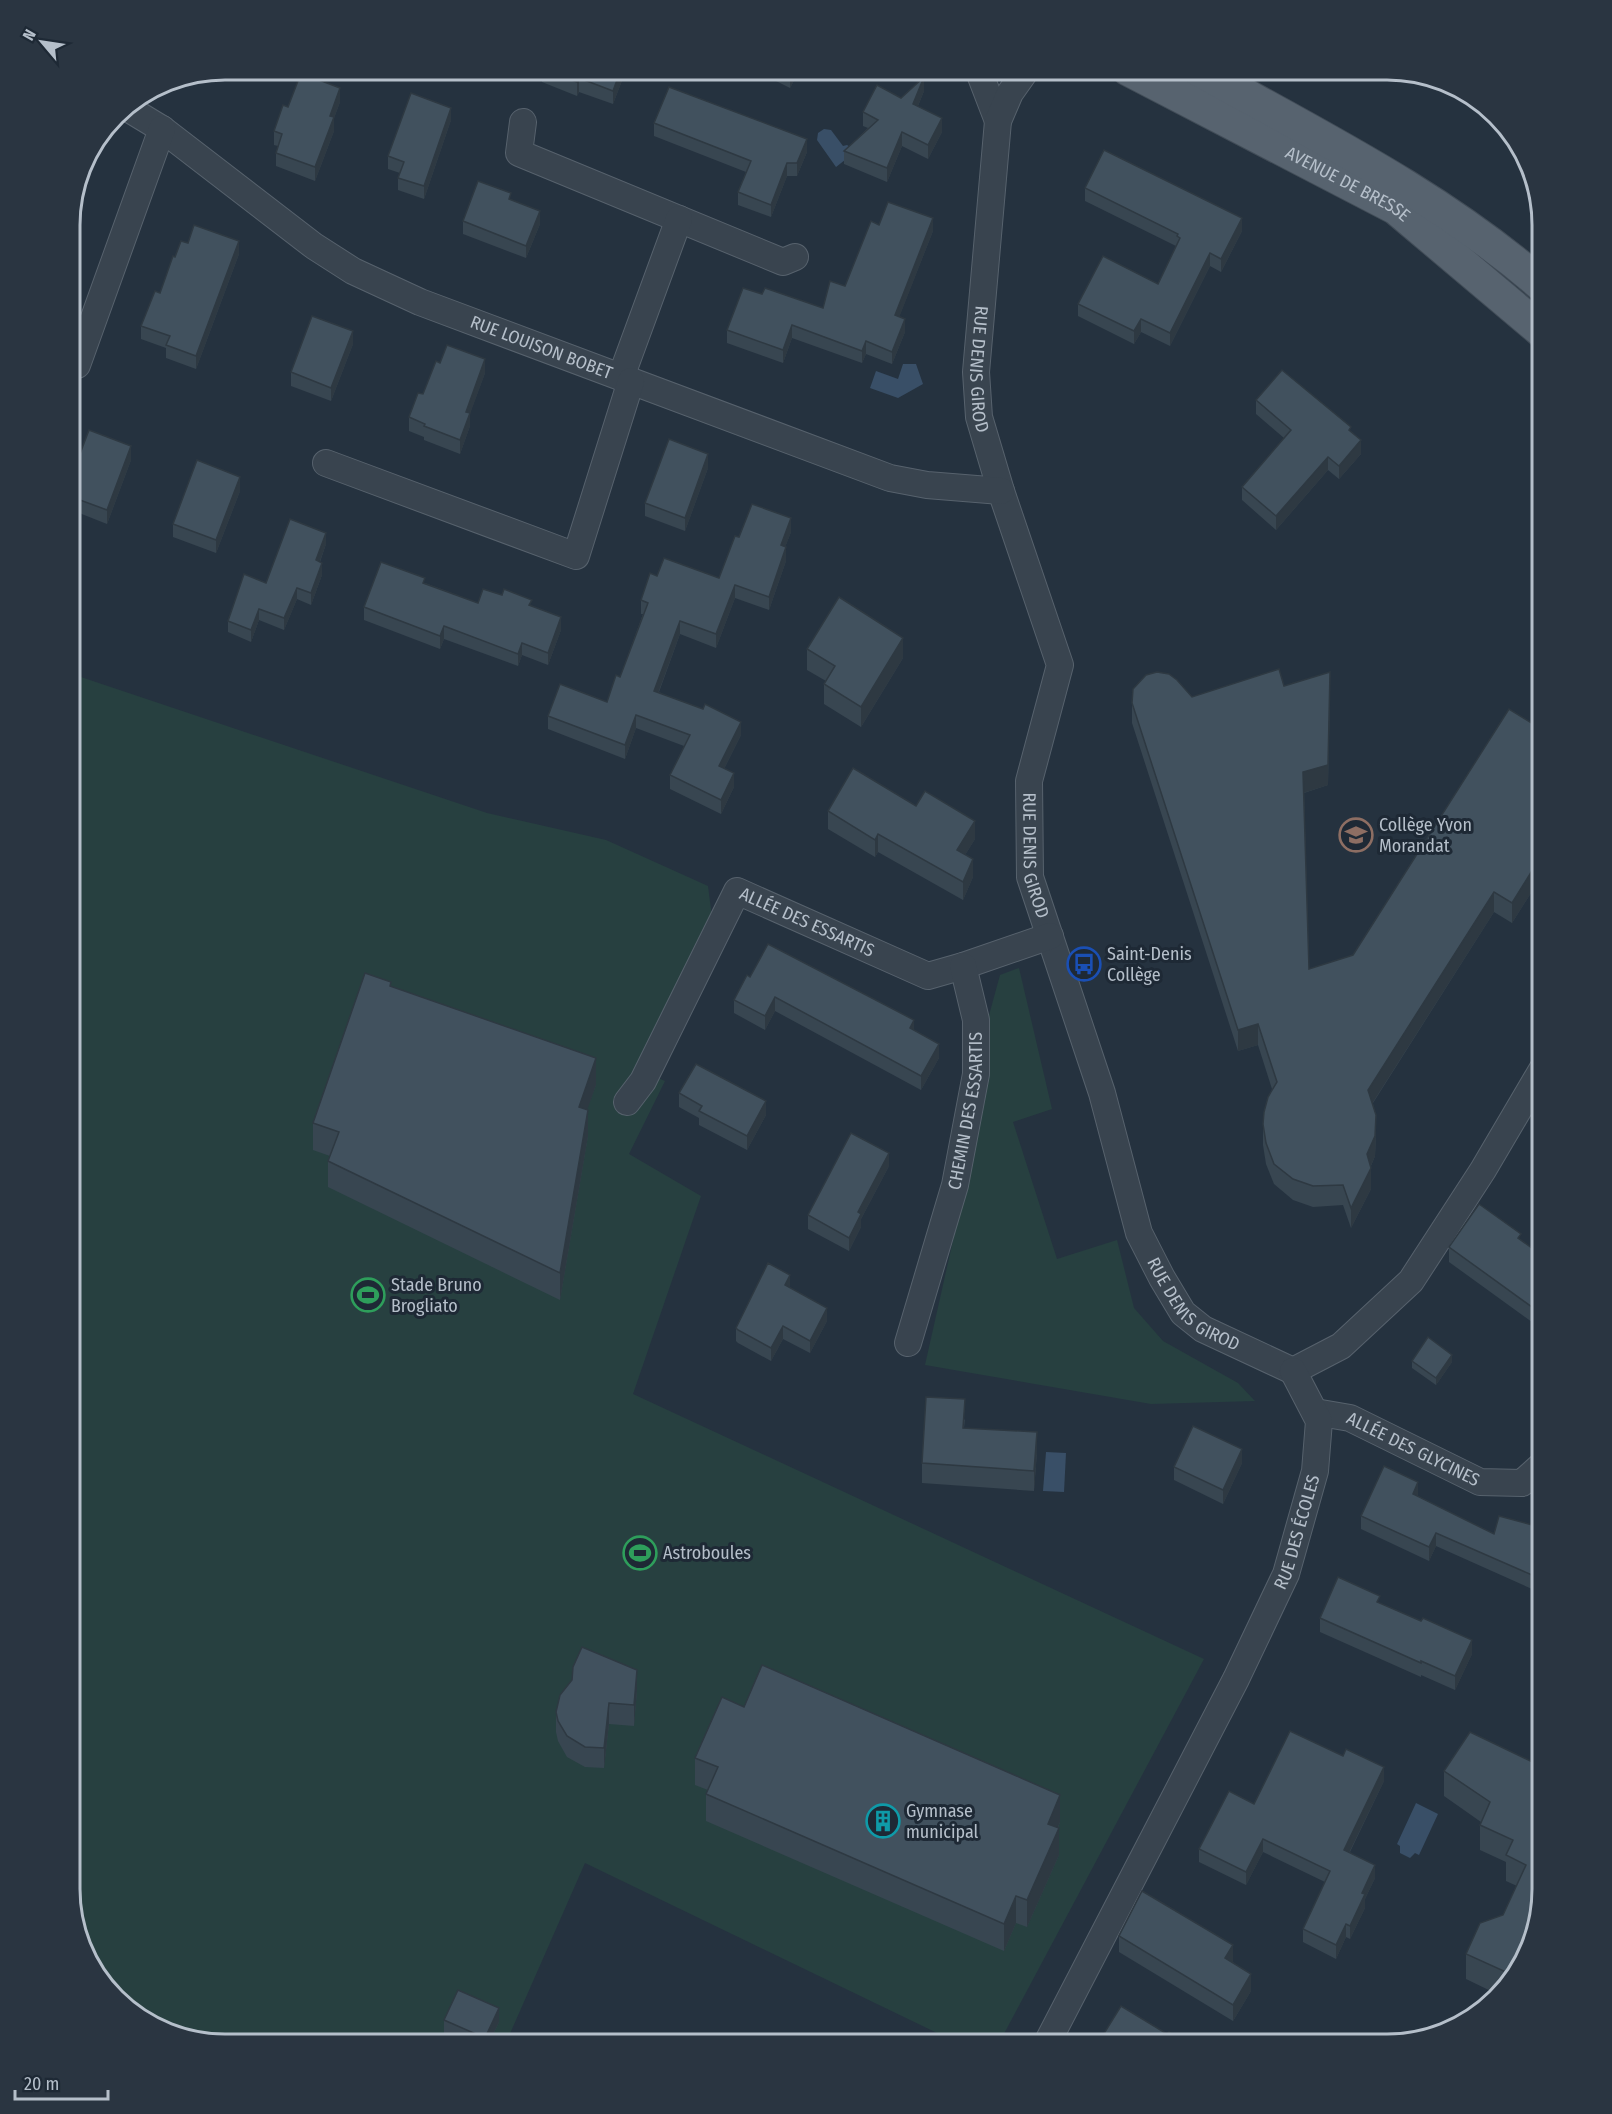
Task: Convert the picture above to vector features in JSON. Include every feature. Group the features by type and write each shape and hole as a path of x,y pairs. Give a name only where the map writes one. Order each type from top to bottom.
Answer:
{"main road":[{"name":"AVENUE DE BRESSE","path":"1149,80 1396,208 1532,323"},
{"name":"AVENUE DE BRESSE","path":"1218,80 1403,184 1515,261 1532,276"}],"street":[{"name":"RUE DENIS GIROD","path":"982,80 998,122"},
{"name":"RUE DENIS GIROD","path":"1019,80 1010,93 998,122 976,372 979,417 1001,491 1060,665 1029,781 1030,877 1102,1093 1139,1233 1162,1278 1183,1313 1203,1329 1293,1371"},
{"name":"RUE LOUISON BOBET","path":"134,112 162,129 314,246 353,271 420,302 890,478 927,485 1001,491"},
{"path":"523,122 519,153 783,262 795,256"},
{"path":"80,357 162,129"},
{"path":"326,463 576,556 626,379 679,219"},
{"name":"ALLÉE DES ESSARTIS","path":"627,1101 643,1081 737,891 928,976 963,966"},
{"path":"963,966 1050,936"},
{"name":"CHEMIN DES ESSARTIS","path":"908,1343 955,1185 976,1074 976,1020 963,966"},
{"path":"1293,1371 1341,1346 1411,1281 1483,1170 1532,1087"},
{"name":"RUE DES ÉCOLES","path":"1051,2035 1236,1679 1286,1574 1315,1471 1319,1421 1293,1371"},
{"name":"ALLÉE DES GLYCINES","path":"1315,1412 1350,1418 1480,1482 1522,1483 1532,1474"}],"green space":[{"name":"Stade Bruno Brogliato","path":"80,677 487,813 606,840 708,886 712,917 637,1069 665,1081 629,1154 701,1196 633,1394 1204,1659 1003,2035 941,2035 585,1863 509,2035 225,2035 187,2030 152,2015 129,1998 104,1970 91,1945 84,1927 80,1889"},
{"path":"1019,968 1052,1109 1013,1122 1057,1259 1117,1240 1134,1308 1163,1341 1238,1383 1255,1401 1151,1404 925,1365 977,1134 988,1019 1000,975"}],"water":[{"path":"824,129 831,130 843,146 850,147 850,156 836,167 817,140 818,133"},
{"path":"903,364 916,364 923,384 898,398 870,388 876,371 898,379"},
{"path":"1046,1452 1066,1453 1064,1492 1043,1491"},
{"path":"1416,1803 1438,1814 1419,1855 1415,1853 1410,1858 1400,1853 1400,1846 1397,1844"}],"building":[{"path":"298,80 319,80 340,88 330,116 334,117 315,167 276,153 282,134 274,131 283,105 288,107"},
{"path":"584,80 617,80 613,91"},
{"path":"923,80 913,104 942,118 928,145 902,132 887,168 844,151 878,120 863,112 877,85 901,98"},
{"path":"669,87 807,139 797,163 787,163 771,205 738,192 751,161 654,123"},
{"path":"411,93 451,108 424,186 398,178 404,162 388,156"},
{"path":"1104,150 1242,218 1221,259 1210,253 1170,333 1141,319 1134,331 1078,304 1103,256 1158,284 1180,238 1178,234 1085,188"},
{"path":"478,181 511,193 509,199 540,211 526,246 463,221"},
{"path":"888,202 933,218 895,315 905,319 892,352 866,341 862,351 792,325 783,350 727,330 743,288 762,294 765,288 823,308 830,281 845,286 871,221 879,225"},
{"path":"194,225 239,241 196,356 166,345 170,336 141,326 155,291 160,293 173,256 175,257 181,241 188,243"},
{"path":"312,316 353,331 331,388 291,372"},
{"path":"447,345 485,359 466,412 470,413 460,440 424,426 425,424 409,417 418,393 423,394 436,361 440,363"},
{"path":"1282,370 1351,427 1349,430 1361,440 1339,466 1328,457 1276,516 1242,487 1291,430 1256,400"},
{"path":"89,430 131,446 107,510 80,500 80,454"},
{"path":"669,439 708,454 685,518 645,503"},
{"path":"197,460 240,477 216,540 173,524"},
{"path":"752,504 791,518 781,545 786,547 769,597 735,585 716,634 680,621 654,691 703,709 705,704 741,722 719,766 734,773 721,800 670,775 690,735 636,715 625,745 548,716 560,684 607,702 616,675 620,677 648,603 641,600 650,573 657,576 664,558 719,578 735,536 739,537"},
{"path":"290,519 326,533 316,560 322,563 311,593 297,588 284,618 259,609 251,630 228,621 244,574 266,583"},
{"path":"381,562 425,578 423,583 478,603 483,589 502,595 504,589 532,600 529,605 561,617 548,653 522,643 518,654 444,626 440,636 364,607"},
{"path":"839,597 903,638 861,707 824,684 835,666 807,649"},
{"path":"1279,669 1284,686 1330,672 1328,765 1303,772 1309,969 1353,955 1509,709 1532,723 1532,871 1512,903 1494,892 1368,1090 1376,1115 1375,1136 1367,1154 1371,1168 1351,1208 1343,1185 1313,1186 1293,1179 1274,1164 1266,1143 1264,1112 1268,1097 1277,1082 1258,1024 1238,1030 1132,703 1133,689 1146,675 1157,672 1169,674 1192,697"},
{"path":"853,768 916,806 925,791 975,821 957,850 973,859 963,882 878,834 875,840 828,811"},
{"path":"768,944 914,1020 910,1028 939,1044 921,1076 775,997 765,1016 734,1000 747,975 750,977"},
{"path":"365,973 391,982 390,986 596,1058 579,1107 588,1110 560,1273 328,1161 339,1132 313,1123"},
{"path":"696,1064 766,1101 747,1136 699,1111 702,1106 679,1093"},
{"path":"851,1133 889,1153 858,1212 861,1214 849,1238 808,1215"},
{"path":"1479,1204 1521,1234 1518,1238 1532,1248 1532,1307 1449,1247"},
{"path":"768,1263 790,1275 785,1285 827,1308 810,1341 783,1326 771,1348 736,1328"},
{"path":"1428,1337 1452,1355 1436,1378 1412,1361"},
{"path":"926,1397 965,1399 963,1428 1037,1432 1034,1471 922,1463"},
{"path":"1193,1426 1242,1449 1223,1490 1174,1467"},
{"path":"1384,1466 1418,1482 1413,1494 1494,1534 1499,1516 1532,1525 1532,1575 1436,1533 1429,1547 1361,1516"},
{"path":"1338,1577 1380,1596 1377,1602 1421,1621 1423,1618 1472,1640 1455,1676 1320,1618"},
{"path":"582,1647 637,1670 634,1705 609,1703 604,1748 585,1747 567,1736 558,1721 556,1712 560,1695 572,1680 573,1667"},
{"name":"Gymnase municipal","path":"762,1665 1060,1795 1048,1824 1059,1828 1027,1900 1016,1896 1004,1924 706,1794 718,1767 695,1758 722,1697 744,1707"},
{"path":"1290,1731 1343,1756 1346,1749 1384,1767 1344,1850 1375,1865 1350,1926 1346,1924 1336,1945 1303,1929 1330,1871 1263,1839 1246,1872 1199,1849 1229,1791 1254,1804"},
{"path":"1470,1732 1532,1762 1531,1908 1528,1927 1521,1945 1506,1972 1466,1954 1480,1923 1503,1915 1526,1865 1506,1855 1513,1840 1480,1825 1490,1802 1444,1771"},
{"path":"1142,1891 1233,1945 1225,1958 1251,1974 1233,2005 1119,1936"},
{"path":"458,1990 499,2008 486,2035 478,2035 444,2020"},
{"path":"1121,2006 1167,2034 1169,2032 1174,2035 1103,2035"}],"place":[{"name":"Collège Yvon Morandat","path":"1356,835"},
{"name":"Saint-Denis Collège","path":"1084,964"},
{"name":"Stade Bruno Brogliato","path":"368,1295"},
{"name":"Astroboules","path":"640,1553"},
{"name":"Gymnase municipal","path":"883,1821"}]}
